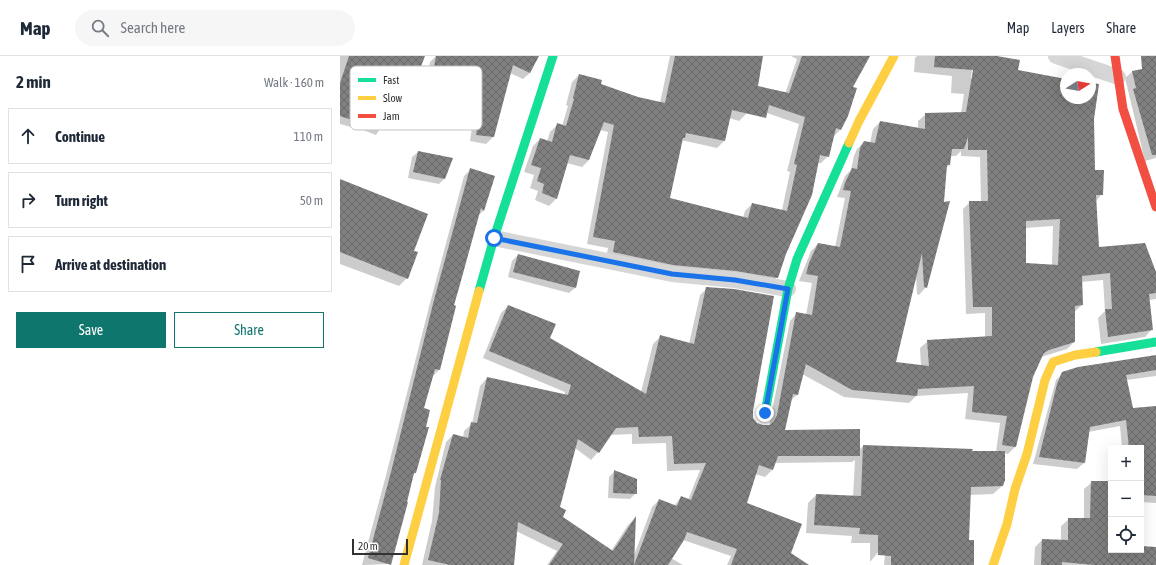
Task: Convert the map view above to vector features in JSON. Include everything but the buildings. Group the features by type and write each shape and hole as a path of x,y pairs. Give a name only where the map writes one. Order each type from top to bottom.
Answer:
{"street":[{"path":"404,565 494,238 552,56"},
{"path":"765,413 788,289 797,258 858,121 894,56"},
{"path":"1056,56 1118,77"},
{"path":"1115,56 1123,109 1156,207"},
{"path":"494,238 672,274 735,280 788,289"},
{"path":"993,565 1007,524 1015,489 1027,454 1045,380 1053,362 1075,355 1156,342"}],"traffic: fast":[{"path":"479,291 494,238 553,56"},
{"path":"765,413 788,289 797,259 849,143"},
{"path":"1096,352 1156,342"}],"traffic: slow":[{"path":"849,143 859,121 894,56"},
{"path":"404,565 479,291"},
{"path":"993,565 1007,524 1015,489 1027,454 1045,380 1053,362 1075,355 1096,352"}],"traffic: jam":[{"path":"1115,56 1123,109 1156,207"}],"route":[{"path":"494,238 672,274 735,280 788,289 765,413"}]}
